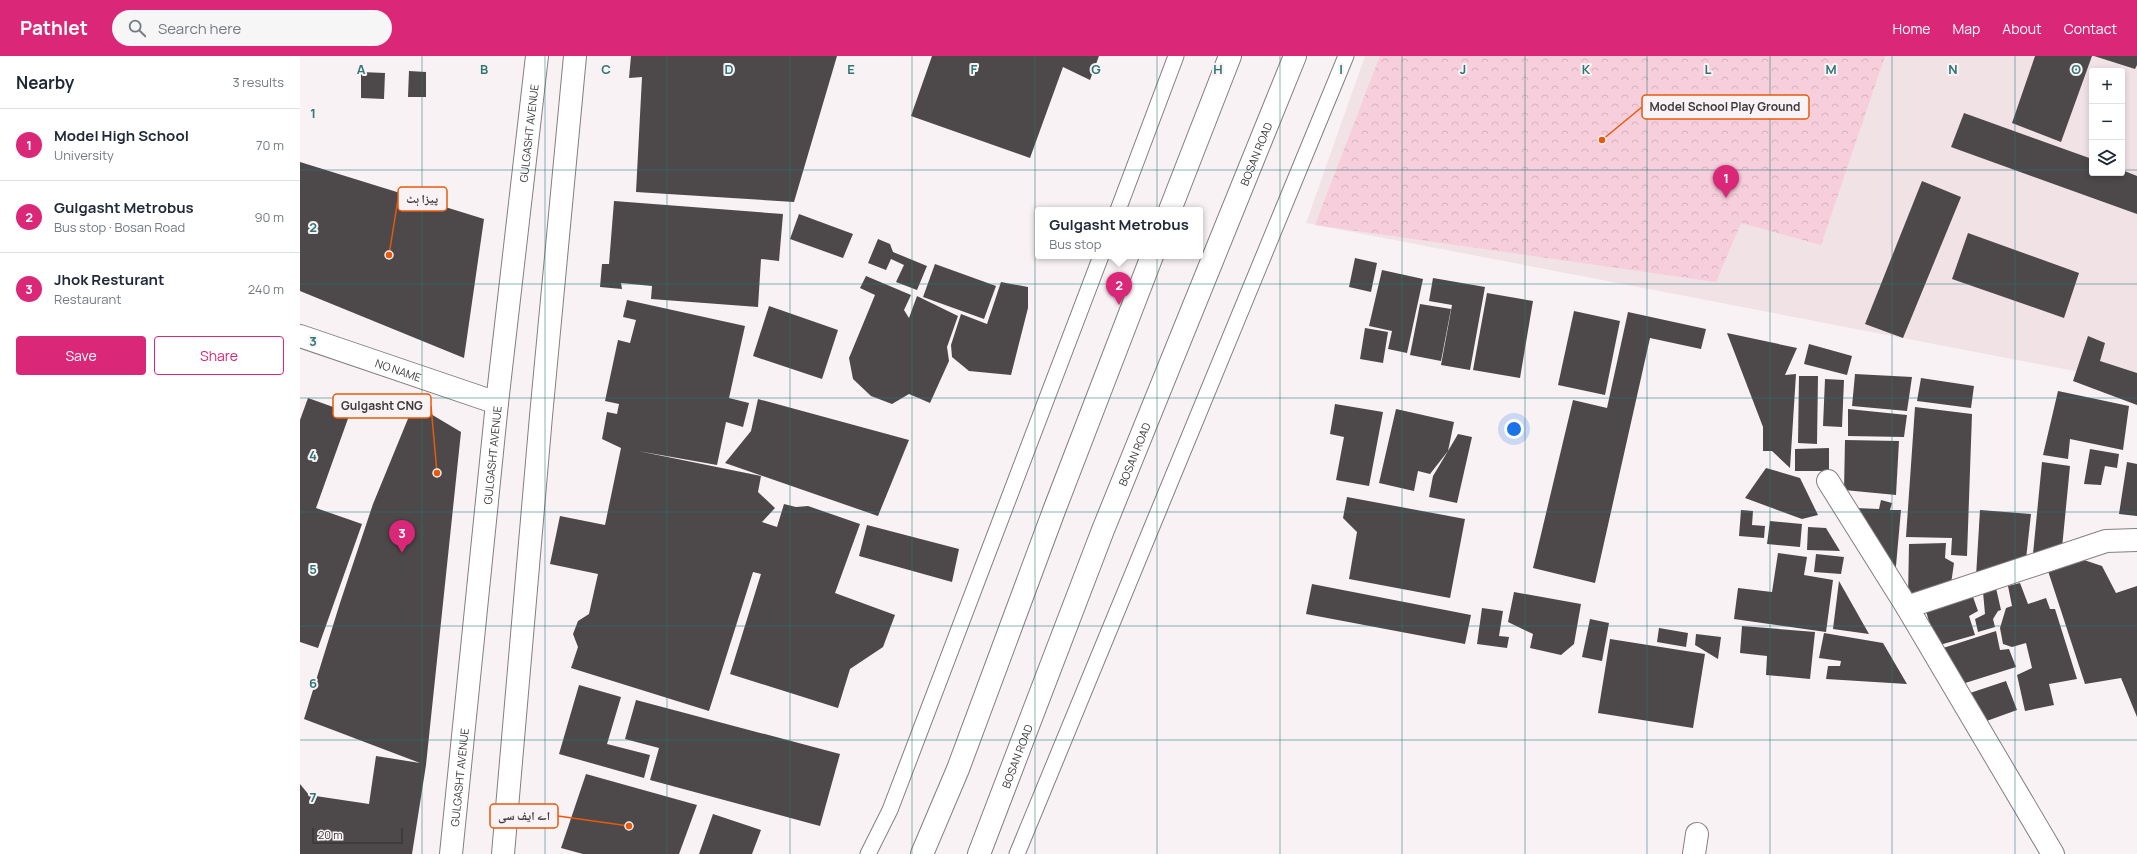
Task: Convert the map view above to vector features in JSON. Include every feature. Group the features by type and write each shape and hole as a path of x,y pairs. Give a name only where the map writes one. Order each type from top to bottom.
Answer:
{"street":[{"name":"GULGASHT AVENUE","path":"451,854 497,403 537,56"},
{"path":"503,854 541,416 575,56"},
{"path":"1171,207 1230,56"},
{"name":"BOSAN ROAD","path":"980,854 1103,530 1295,56"},
{"path":"922,854 958,769 1057,500 1151,259"},
{"name":"NO NAME","path":"300,336 497,403"},
{"path":"1828,481 1906,607 2052,854"},
{"path":"1906,607 2106,540 2137,540"}],"lane":[{"path":"1119,207 1176,56"},
{"path":"1017,854 1346,56"},
{"path":"868,854 892,803 1100,259"}],"shaded area":[{"path":"1365,56 2137,56 2137,383 1306,223"}],"green space":[{"path":"1380,56 1885,56 1821,245 1741,223 1716,282 1315,225"}],"building":[{"path":"631,56 837,56 794,202 636,192 642,77 629,78"},
{"path":"932,56 1099,56 1090,80 1063,67 1030,158 911,116"},
{"path":"2035,56 2092,56 2061,142 2012,123"},
{"path":"2094,56 2137,56 2137,65 2135,69"},
{"path":"409,71 426,72 426,97 408,97"},
{"path":"361,72 385,73 384,99 361,98"},
{"path":"1964,113 2089,158 2089,176 2125,176 2125,171 2137,176 2137,214 1951,147"},
{"path":"300,162 484,219 464,358 300,291"},
{"path":"1922,181 1961,197 1903,338 1865,324"},
{"path":"614,201 783,214 779,261 761,259 758,307 651,299 652,286 621,283 622,289 600,287 602,264 609,264"},
{"path":"799,214 853,234 843,258 790,239"},
{"path":"1968,233 2079,273 2064,318 1952,279"},
{"path":"878,239 890,244 893,252 927,266 917,290 896,282 904,265 891,259 886,270 868,263"},
{"path":"1355,258 1377,263 1371,292 1349,287"},
{"path":"935,264 996,286 984,319 923,297"},
{"path":"1382,270 1423,279 1407,353 1388,349 1392,331 1369,326"},
{"path":"866,276 911,295 904,310 909,318 917,296 958,316 947,347 949,361 930,403 909,394 892,404 871,396 853,379 849,358 875,295 860,288"},
{"path":"1433,278 1485,287 1470,370 1441,365 1452,305 1429,301"},
{"path":"1001,282 1028,287 1028,308 1011,375 969,371 952,357 951,345 961,314 987,324"},
{"path":"1487,293 1533,301 1520,378 1473,370"},
{"path":"627,300 745,326 729,398 749,403 743,427 726,422 717,465 638,451 761,476 758,492 775,508 762,522 777,527 784,504 796,507 808,506 860,524 835,593 895,615 883,647 850,669 838,708 730,674 761,574 753,572 709,711 571,668 578,647 573,634 578,621 589,614 598,574 550,564 560,516 605,525 621,448 602,439 607,412 617,414 619,404 605,401 618,340 630,343 636,320 623,317"},
{"path":"1420,304 1451,309 1441,361 1410,355"},
{"path":"769,306 838,330 822,379 753,356"},
{"path":"1574,311 1620,321 1605,395 1558,385"},
{"path":"1628,312 1706,329 1701,349 1650,338 1595,583 1533,568 1573,400 1607,408"},
{"path":"1365,328 1388,332 1383,363 1360,359"},
{"path":"1727,333 1797,348 1785,375 1796,374 1790,468 1772,451 1763,451 1763,427"},
{"path":"2088,336 2105,343 2100,361 2137,373 2137,405 2073,381"},
{"path":"1809,344 1852,356 1847,375 1804,364"},
{"path":"1855,374 1912,377 1907,411 1852,406"},
{"path":"1799,376 1818,376 1817,444 1798,443"},
{"path":"1921,378 1974,386 1971,408 1917,401"},
{"path":"1825,379 1844,380 1842,427 1823,426"},
{"path":"2058,391 2129,406 2123,450 2070,439 2068,459 2043,455"},
{"path":"308,398 350,413 316,508 362,524 318,648 300,642 300,420"},
{"path":"758,399 909,440 878,516 725,463 751,431"},
{"path":"414,404 461,432 426,765 412,854 300,854 300,784 309,795 369,804 376,756 420,763 304,719 373,504"},
{"path":"1335,404 1383,412 1369,486 1336,480 1344,437 1330,434"},
{"path":"1915,407 1972,414 1967,556 1951,555 1952,538 1906,537"},
{"path":"1396,409 1454,422 1448,451 1430,474 1418,471 1414,491 1379,483"},
{"path":"1848,409 1907,415 1904,437 1848,436"},
{"path":"1458,434 1472,437 1457,503 1429,497 1433,476"},
{"path":"1845,440 1899,441 1896,495 1844,490"},
{"path":"1829,448 1829,471 1795,471 1795,449"},
{"path":"2090,449 2119,454 2117,468 2105,466 2101,485 2084,484"},
{"path":"2042,462 2070,466 2062,548 2033,554"},
{"path":"2127,462 2137,464 2137,516 2119,514"},
{"path":"1766,468 1800,478 1818,515 1802,519 1745,498"},
{"path":"1347,497 1465,519 1450,598 1349,579 1357,532 1343,518"},
{"path":"1881,500 1892,503 1890,510 1901,510 1895,577 1855,508 1879,509"},
{"path":"1741,510 1753,511 1752,525 1765,526 1764,538 1739,536"},
{"path":"1980,510 2031,514 2026,559 1976,576"},
{"path":"1770,521 1802,524 1800,547 1767,544"},
{"path":"867,525 959,549 952,582 859,556"},
{"path":"1808,527 1826,528 1840,551 1807,550"},
{"path":"1946,543 1945,558 1954,563 1951,584 1908,598 1909,544"},
{"path":"1778,553 1807,557 1804,575 1833,580 1826,632 1734,619 1738,588 1772,592"},
{"path":"1816,554 1844,557 1841,574 1814,572"},
{"path":"2084,560 2102,566 2116,593 2137,586 2137,717 2121,678 2085,684 2048,571"},
{"path":"1839,581 1869,634 1833,629"},
{"path":"2020,583 2028,604 2046,598 2050,609 2055,609 2077,679 2049,684 2054,705 2025,711 2017,675 2032,668 2026,643 2012,647 2003,644 2000,628 2006,608 2012,606 2008,586"},
{"path":"1312,584 1471,615 1465,644 1306,614"},
{"path":"1996,588 2001,610 1998,611 1993,619 1995,627 1978,632 1975,619 1985,614 1983,592"},
{"path":"1514,592 1581,604 1574,644 1561,655 1530,648 1533,634 1508,622"},
{"path":"1973,597 1978,611 1969,616 1975,635 1936,646 1926,611"},
{"path":"1482,608 1503,611 1499,636 1509,637 1507,648 1477,644"},
{"path":"1590,619 1609,623 1602,661 1582,657"},
{"path":"1742,626 1815,632 1810,679 1766,675 1767,656 1740,653"},
{"path":"1659,628 1688,633 1686,647 1657,642"},
{"path":"1996,631 2000,650 2009,649 2016,667 1962,684 1940,649"},
{"path":"1824,633 1883,643 1907,684 1826,679 1828,666 1840,666 1841,661 1819,658"},
{"path":"1696,634 1721,637 1718,659 1695,645"},
{"path":"1610,639 1705,654 1693,728 1598,713"},
{"path":"2006,681 2017,710 1981,723 1967,694"},
{"path":"579,685 621,697 607,744 650,755 644,778 559,754"},
{"path":"636,700 840,754 820,826 650,780 659,748 625,739"},
{"path":"586,774 697,805 679,854 583,854 561,848"},
{"path":"713,814 761,830 752,854 699,854"}],"place":[{"name":"Model School Play Ground","path":"1602,140"},
{"name":"Model High School","path":"1726,198"},
{"name":"پیزا ہٹ","path":"389,255"},
{"name":"Gulgasht Metrobus","path":"1119,305"},
{"name":"Gulgasht CNG","path":"437,473"},
{"name":"Jhok Resturant","path":"402,553"},
{"name":"اے ایف سی","path":"629,826"}]}
